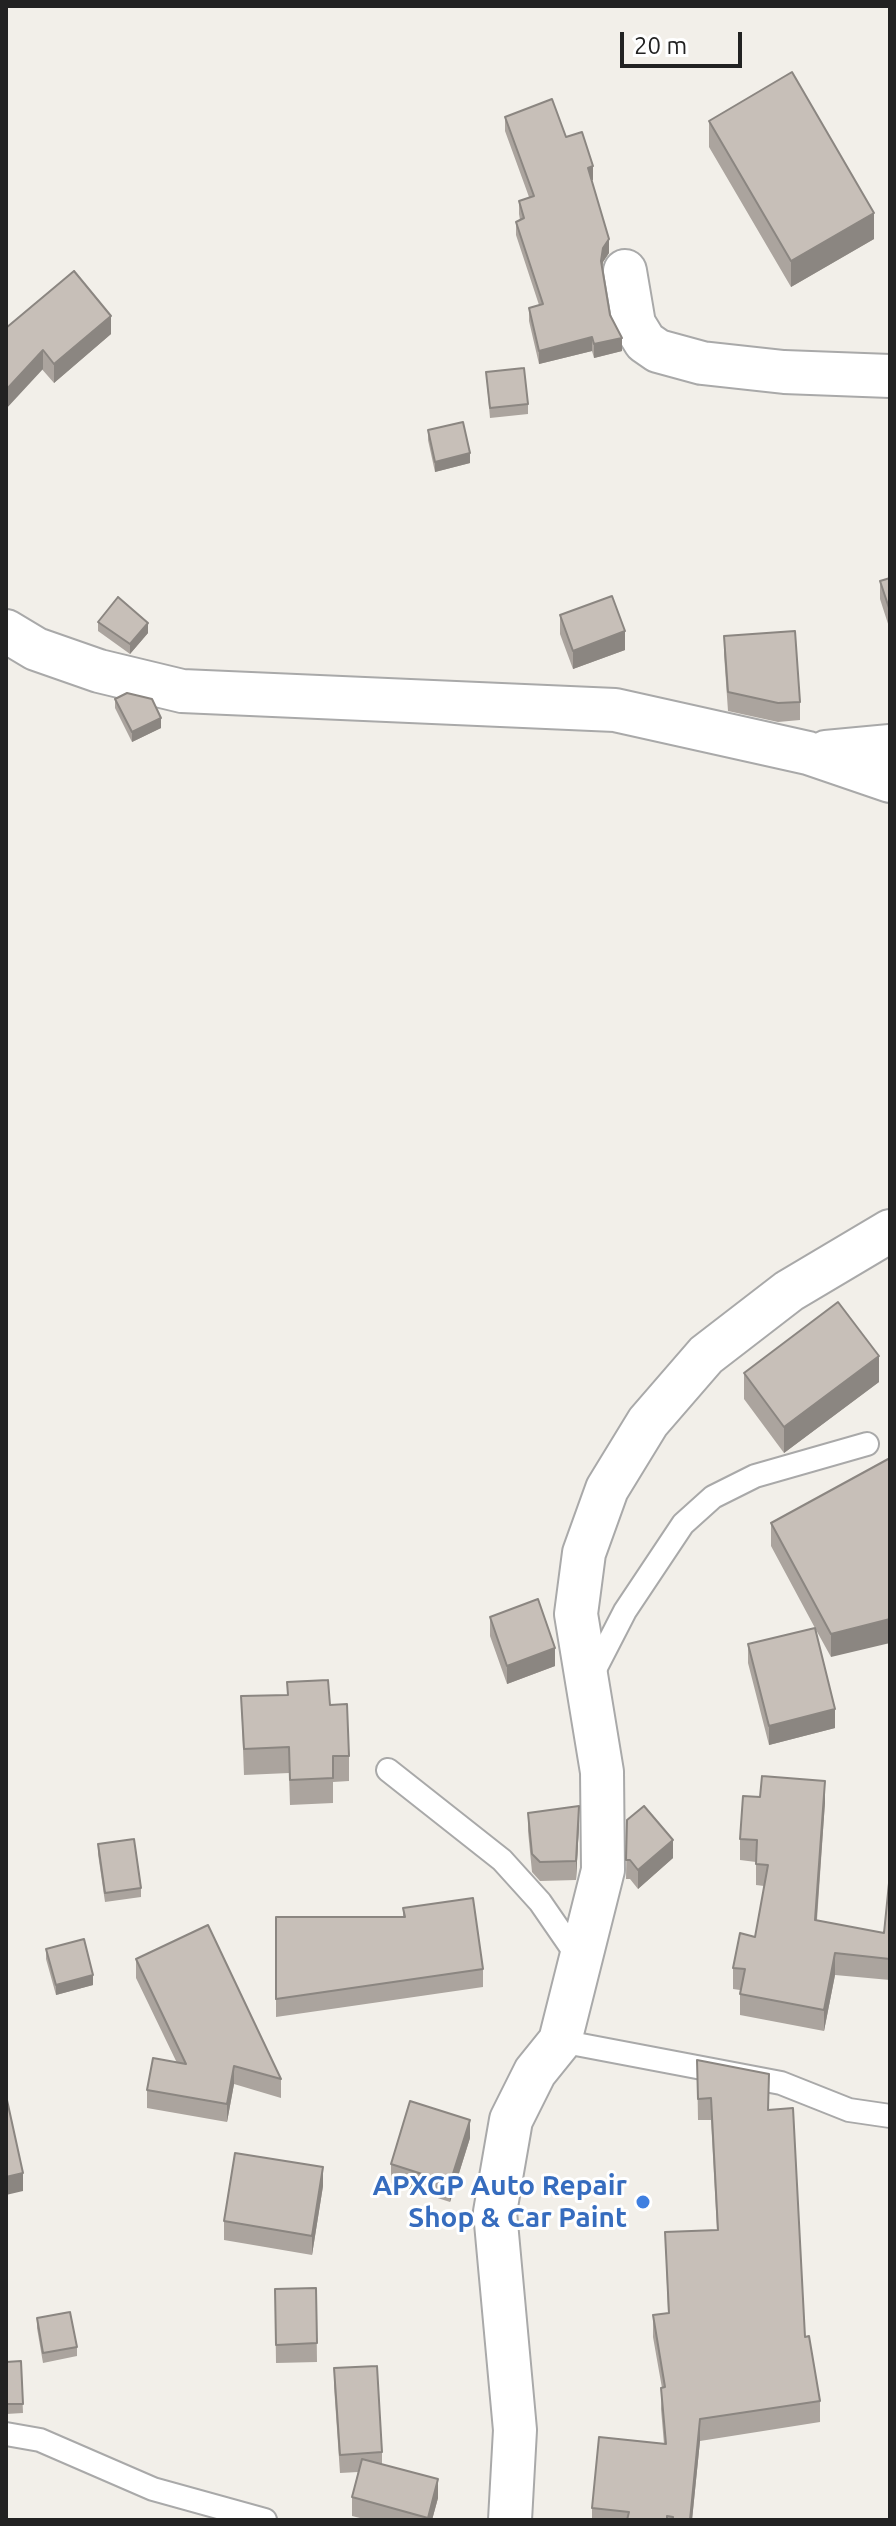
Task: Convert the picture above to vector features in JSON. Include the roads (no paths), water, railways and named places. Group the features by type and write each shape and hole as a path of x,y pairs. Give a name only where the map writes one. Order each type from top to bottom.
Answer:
{"street":[{"path":"625,271 634,324 645,342 658,351 702,363 771,371 890,376"},
{"path":"6,631 36,649 99,671 182,691 615,710 808,753 890,781"},
{"path":"808,753 890,746"},
{"path":"510,2520 515,2430 495,2212 511,2120 535,2072 560,2041 603,1870 602,1772 576,1614 584,1553 607,1489 648,1422 718,1346 789,1291 890,1231"}],"lane":[{"path":"587,1683 625,1611 683,1524 713,1497 755,1476 867,1444"},
{"path":"388,1770 502,1860 540,1902 580,1960"},
{"path":"560,2041 781,2083 849,2110 890,2116"},
{"path":"6,2434 40,2440 153,2489 265,2520"}],"place":[{"name":"APXGP Auto Repair Shop & Car Paint","path":"643,2202"}]}
